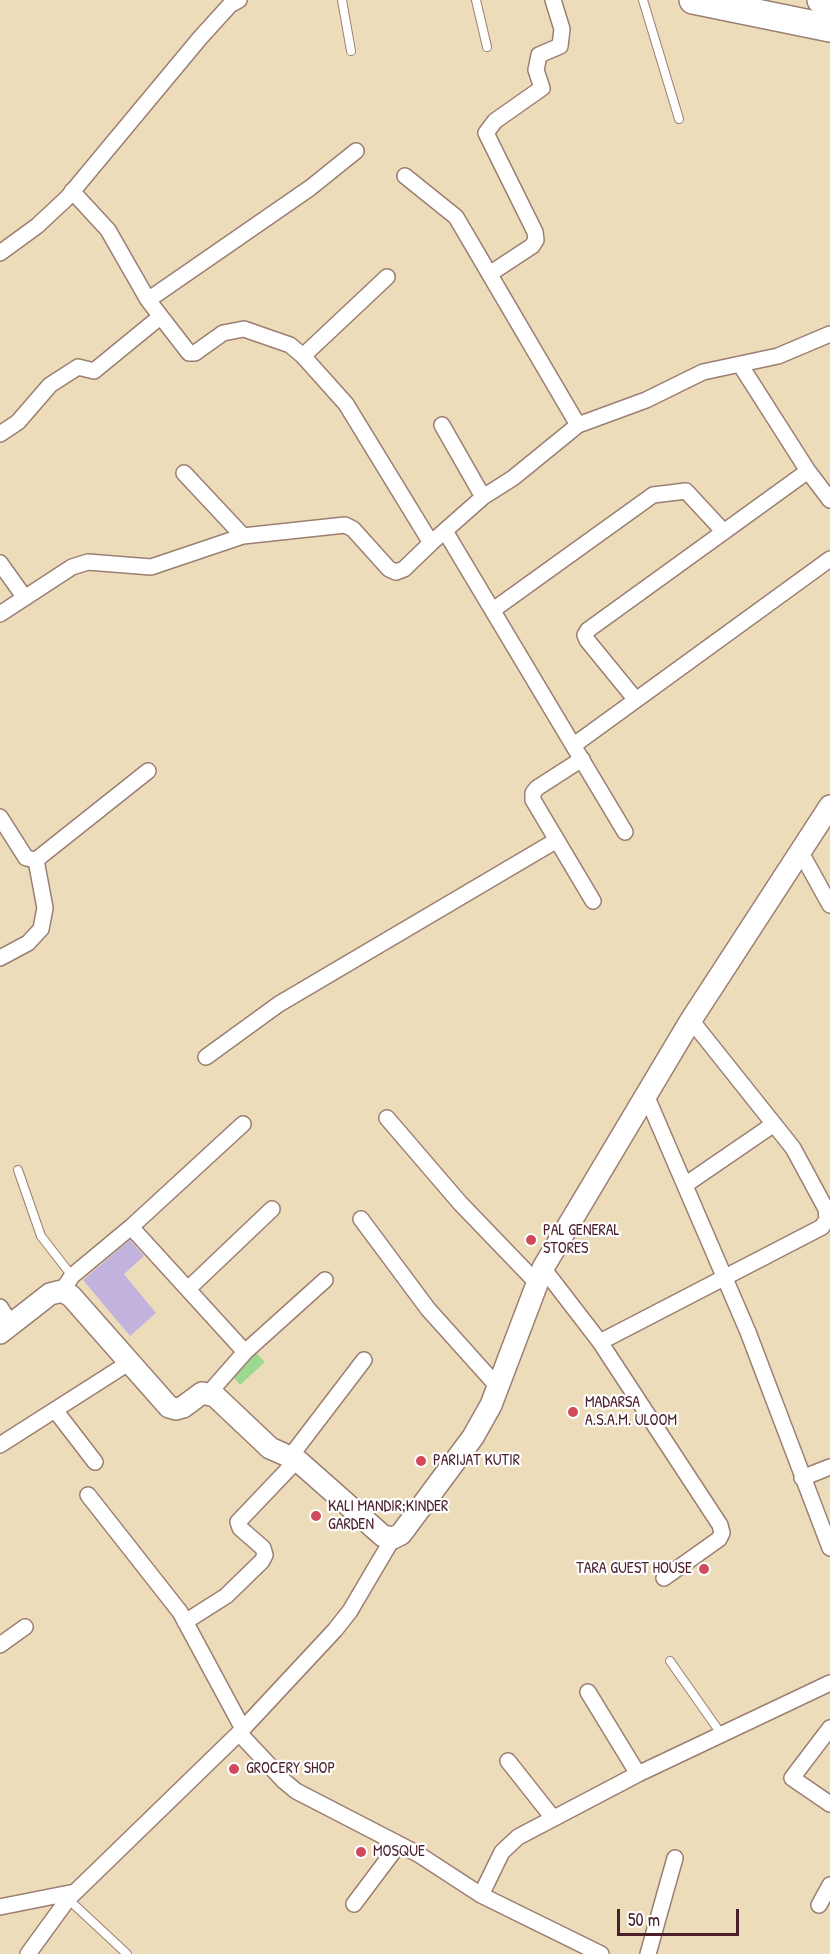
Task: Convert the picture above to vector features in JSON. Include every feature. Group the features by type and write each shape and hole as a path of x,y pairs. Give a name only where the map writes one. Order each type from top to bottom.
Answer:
{"highway":[{"path":"693,0 830,28"},
{"path":"821,0 830,2"}],"street":[{"path":"0,254 37,226 72,191 200,38 230,5 239,0"},
{"path":"491,273 532,246 536,240 535,232 486,133 495,121 542,88 536,70 539,55 560,46 562,29 553,0"},
{"path":"148,300 310,188 356,151"},
{"path":"405,176 456,217 491,273 578,425"},
{"path":"72,191 108,230 148,300 189,353 195,353 223,333 244,329 290,345 303,356 346,404 431,543"},
{"path":"303,356 387,277"},
{"path":"0,434 18,422 50,385 80,366 94,370 160,317"},
{"path":"0,614 80,564 96,562 151,567 243,536 345,525 353,529 389,569 396,572 404,569 483,497 513,478 578,425 646,400 703,372 741,366 778,356 830,334"},
{"path":"741,366 808,471 830,500"},
{"path":"442,424 483,497"},
{"path":"636,700 585,635 808,471"},
{"path":"184,473 243,536"},
{"path":"493,610 654,495 686,491 724,532"},
{"path":"445,531 625,832"},
{"path":"574,745 830,559"},
{"path":"0,563 25,598"},
{"path":"582,759 537,788 533,793 533,800 592,901"},
{"path":"0,817 26,858 36,860 148,771"},
{"path":"28,1954 72,1896 241,1731 344,1619 393,1538 401,1534 473,1437 491,1405 540,1276 692,1020 799,849 830,806"},
{"path":"206,1057 279,1004 556,840"},
{"path":"799,849 830,905"},
{"path":"0,958 28,943 41,929 45,908 36,860"},
{"path":"600,1342 822,1227 827,1220 826,1209 793,1148 692,1020"},
{"path":"646,1095 748,1332 830,1548"},
{"path":"387,1118 460,1203 540,1276 600,1342 720,1525 722,1533 719,1539 663,1578"},
{"path":"4,1322 67,1284 243,1124"},
{"path":"685,1185 774,1124"},
{"path":"188,1289 272,1209"},
{"path":"361,1219 428,1309 498,1387"},
{"path":"131,1227 245,1352"},
{"path":"209,1393 245,1352 325,1280"},
{"path":"67,1284 71,1296 170,1407 176,1409 183,1407 202,1393 209,1393 276,1452 293,1459 383,1536 393,1538"},
{"path":"185,1622 226,1596 262,1561 265,1555 263,1548 240,1528 238,1522 293,1459 364,1360"},
{"path":"0,1445 130,1362"},
{"path":"55,1410 95,1462"},
{"path":"802,1478 830,1467"},
{"path":"88,1495 169,1597 185,1622 241,1731 290,1786 341,1816 399,1844 481,1895 601,1954"},
{"path":"0,1645 25,1627"},
{"path":"481,1895 508,1844 638,1774 830,1683"},
{"path":"588,1692 638,1774"},
{"path":"830,1728 792,1778 830,1804"},
{"path":"508,1761 553,1818"},
{"path":"354,1904 399,1844"},
{"path":"648,1954 675,1858"},
{"path":"819,1905 830,1885"},
{"path":"0,1907 72,1896"}],"lane":[{"path":"342,0 351,51"},
{"path":"476,0 487,47"},
{"path":"643,0 679,119"},
{"path":"18,1170 41,1236 67,1284"},
{"path":"670,1660 722,1735"},
{"path":"72,1896 127,1954"}],"green space":[{"path":"255,1352 265,1362 240,1385 232,1375"}],"building":[{"path":"130,1240 144,1256 124,1274 156,1313 130,1336 83,1280"}],"place":[{"name":"PAL GENERAL STORES","path":"531,1240"},
{"name":"MADARSA A.S.A.M. ULOOM","path":"573,1412"},
{"name":"PARIJAT KUTIR","path":"421,1461"},
{"name":"KALI MANDIR;KINDER GARDEN","path":"316,1516"},
{"name":"TARA GUEST HOUSE","path":"704,1569"},
{"name":"GROCERY SHOP","path":"234,1769"},
{"name":"MOSQUE","path":"361,1852"}]}
